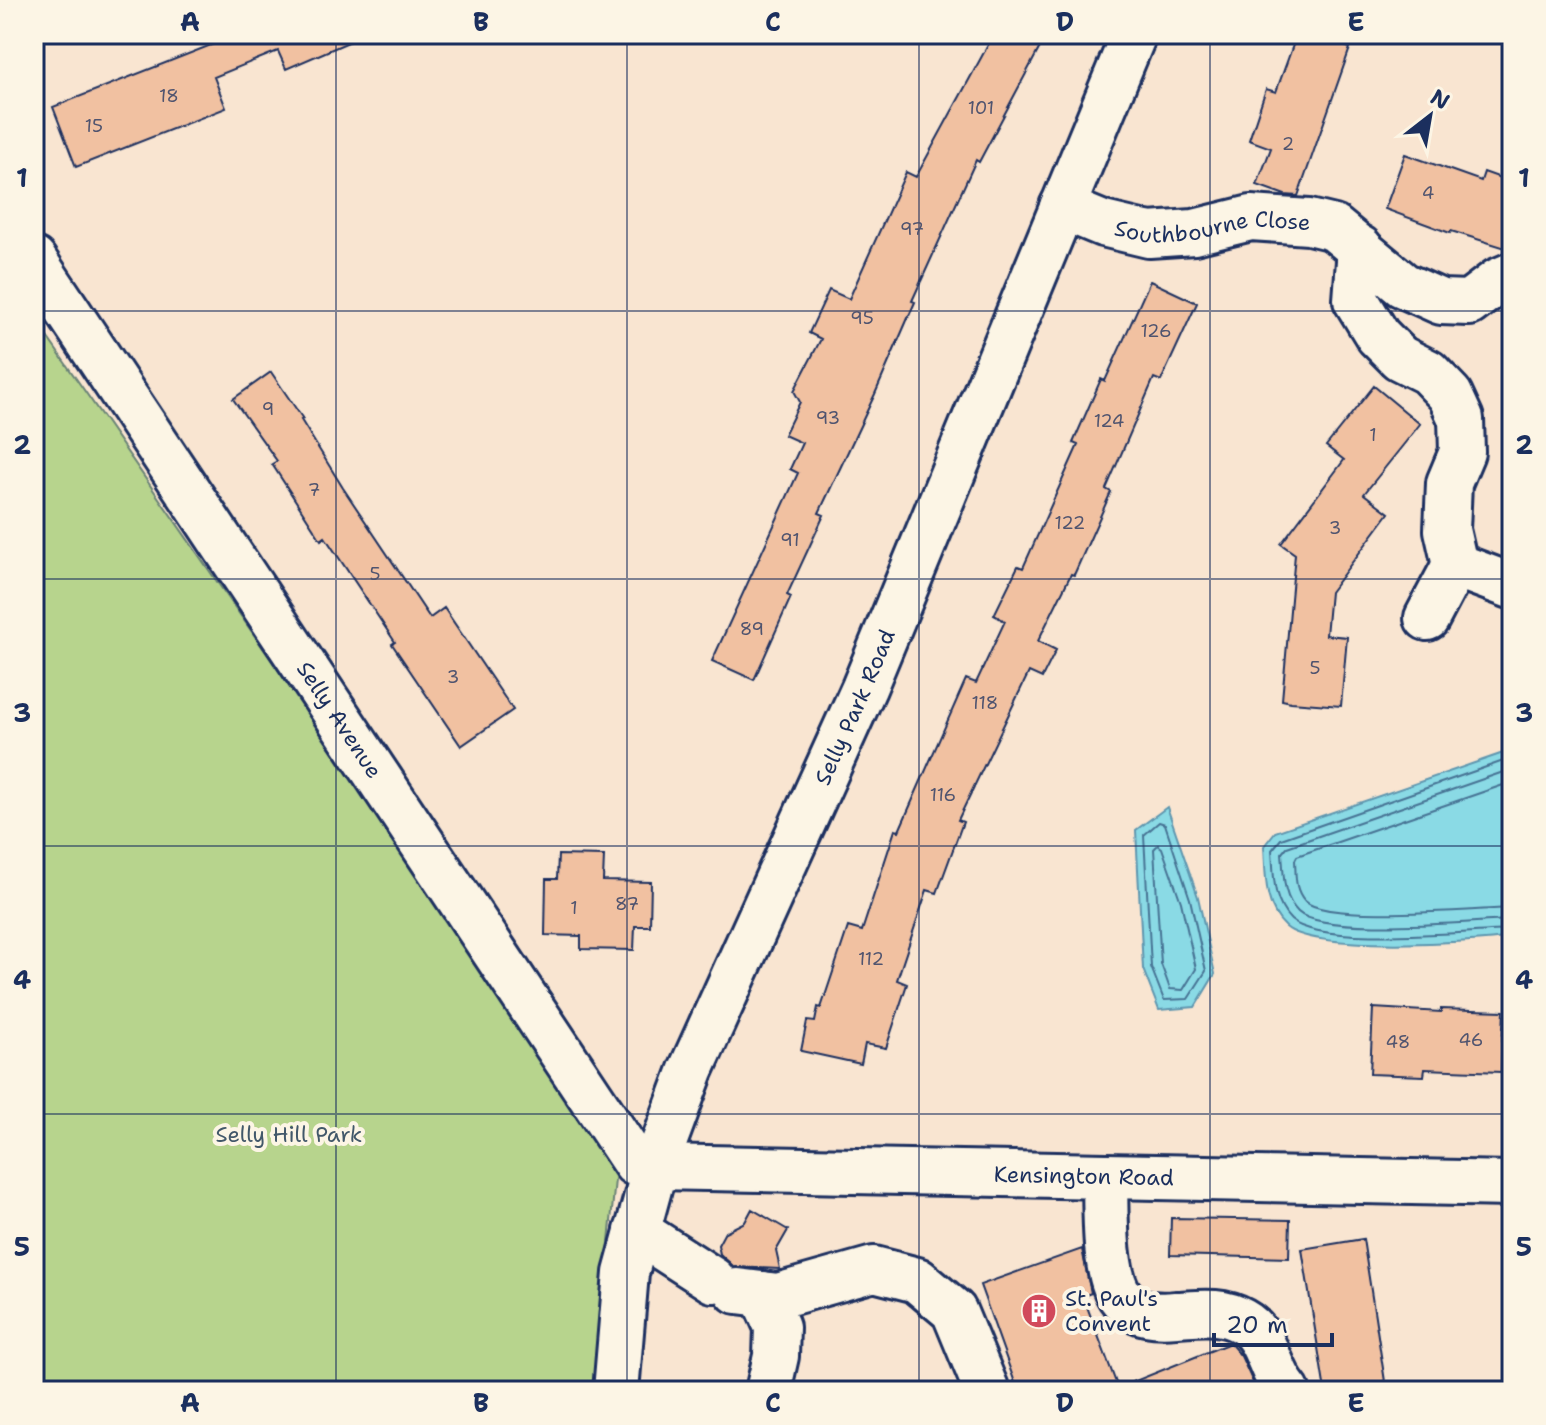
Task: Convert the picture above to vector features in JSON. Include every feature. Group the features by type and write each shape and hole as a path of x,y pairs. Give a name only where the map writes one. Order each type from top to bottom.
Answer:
{"street":[{"name":"Selly Park Road","path":"616,1391 626,1273 655,1167 691,1070 864,688 1134,34"},
{"name":"Southbourne Close","path":"1062,207 1103,224 1149,235 1194,232 1251,218 1309,222 1334,228 1403,285 1441,302 1469,303 1498,281 1512,275"},
{"path":"1360,248 1356,300 1378,336 1400,358 1428,372 1450,395 1461,419 1462,452 1449,483 1447,530 1455,565 1427,618"},
{"name":"Selly Avenue","path":"34,260 635,1163 655,1167"},
{"path":"1455,565 1511,586"},
{"name":"Kensington Road","path":"655,1167 1512,1184"},
{"path":"1105,1176 1107,1256 1120,1297 1137,1310 1156,1316 1218,1311 1244,1321 1260,1338 1271,1366 1287,1391"},
{"path":"637,1231 737,1288 777,1327 771,1391"},
{"path":"737,1288 778,1296 874,1269 917,1280 954,1311 987,1391"}],"green space":[{"name":"Selly Hill Park","path":"34,318 617,1158 595,1391 34,1391"}],"water":[{"path":"1512,750 1512,937 1430,943 1359,943 1302,935 1286,927 1279,919 1269,900 1264,846 1275,832"},
{"path":"1167,807 1198,897 1215,974 1195,1007 1159,1010 1143,969 1136,830"}],"building":[{"path":"239,34 367,34 286,69 278,51 214,77 226,108 76,167 53,107"},
{"path":"994,34 1047,34 979,162 976,160 912,301 915,302 875,394 819,513 824,515 787,595 791,597 754,680 712,661 798,473 790,469 802,443 784,435 800,402 794,391 821,339 809,333 829,290 849,299 906,172 916,177"},
{"path":"1297,34 1343,34 1339,44 1350,48 1298,196 1285,195 1257,185 1271,148 1249,140 1266,89 1276,92"},
{"path":"1405,154 1481,181 1484,172 1512,182 1512,250 1450,233 1385,209"},
{"path":"1150,281 1197,303 1161,381 1154,378 1106,489 1111,492 1074,575 1071,574 1038,641 1056,650 1042,678 1029,672 958,820 963,822 937,893 927,890 897,980 907,984 886,1048 865,1044 861,1064 801,1051 807,1021 815,1022 848,927 862,931 895,830 899,831 966,679 976,683 1005,621 994,615 1018,566 1023,568 1078,445 1073,443 1101,379 1105,381"},
{"path":"271,372 303,419 343,488 430,618 444,608 513,710 461,746 325,537 321,540 272,464 277,461 233,399"},
{"path":"1374,386 1420,424 1364,494 1389,513 1330,592 1326,635 1347,637 1341,706 1282,700 1295,554 1281,544 1344,460 1326,446"},
{"path":"558,855 604,856 603,881 651,882 650,926 635,926 634,950 581,949 581,936 545,935 546,879 557,879"},
{"path":"1373,1008 1441,1012 1441,1009 1504,1011 1501,1072 1425,1069 1424,1076 1370,1074"},
{"path":"752,1209 788,1230 776,1251 780,1269 734,1267 720,1254 718,1245 725,1232 745,1222"},
{"path":"1171,1218 1290,1220 1289,1258 1170,1255"},
{"path":"1363,1239 1386,1388 1325,1391 1302,1249"},
{"name":"St. Paul's Convent","path":"1082,1249 1091,1293 1083,1296 1118,1388 1230,1343 1241,1356 1257,1391 1018,1391 980,1285"}],"place":[{"name":"St. Paul's Convent","path":"1039,1311"}]}
